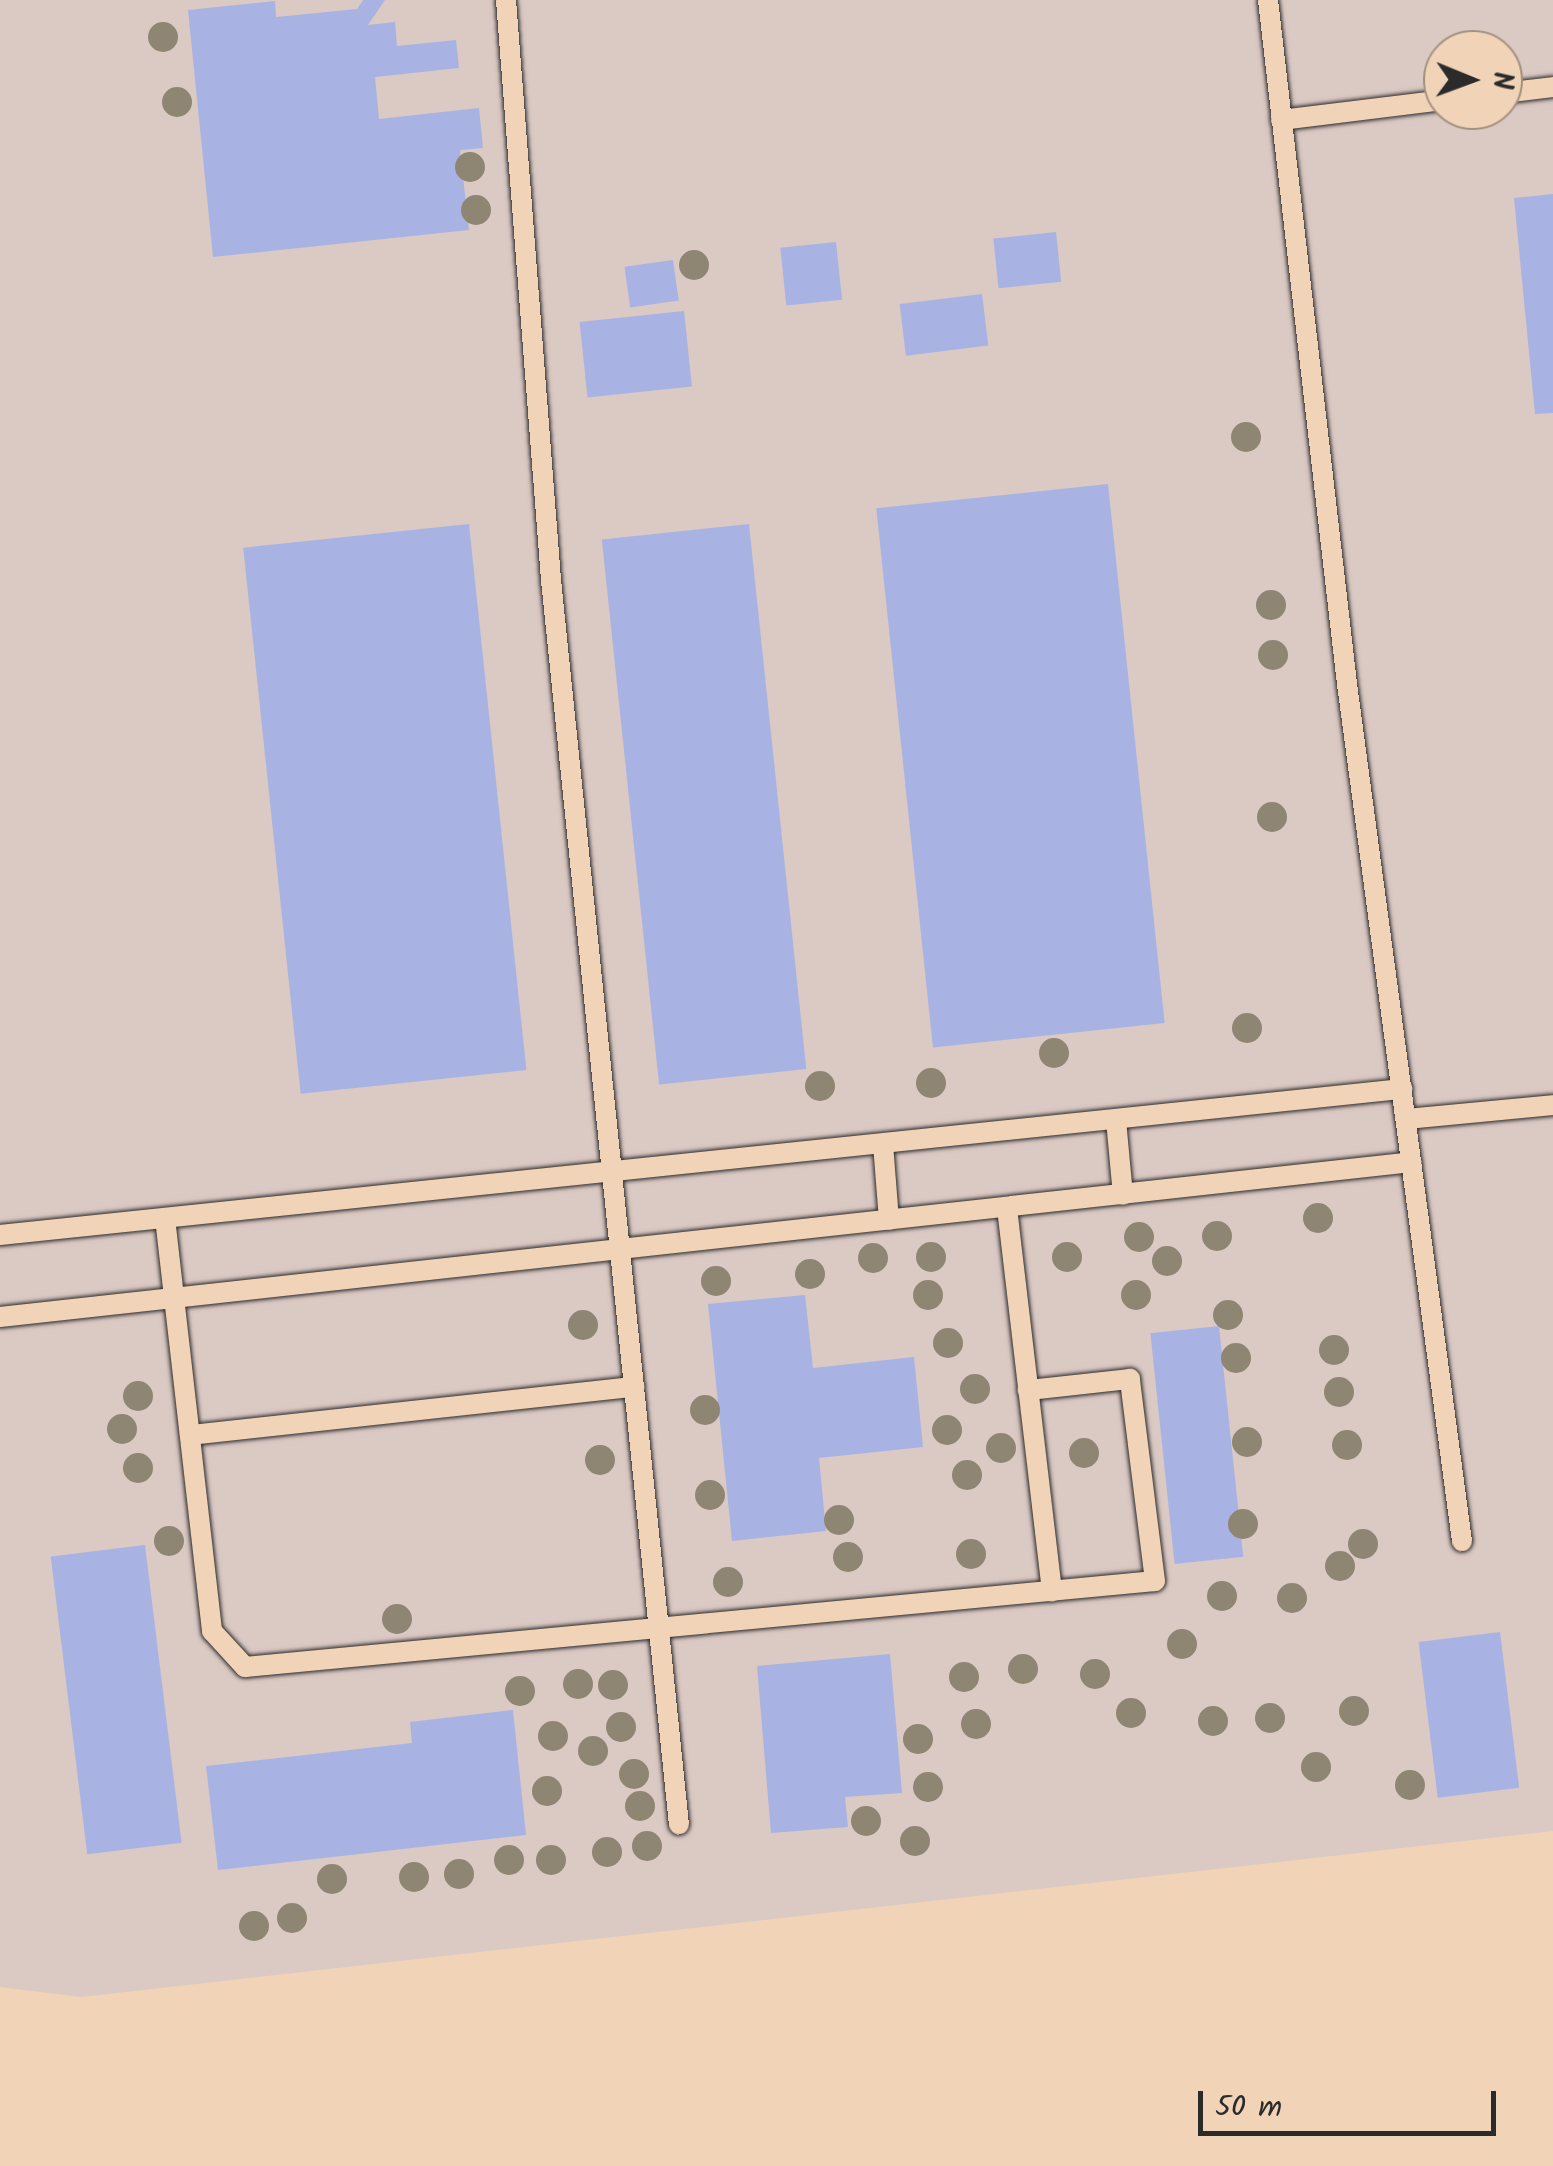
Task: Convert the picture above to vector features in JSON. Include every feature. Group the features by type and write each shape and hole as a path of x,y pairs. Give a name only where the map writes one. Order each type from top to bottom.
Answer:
{"lane":[{"path":"506,0 611,1172 679,1824"},
{"path":"1268,0 1402,1089 1462,1540"},
{"path":"1523,91 1553,87"},
{"path":"1281,120 1423,102"},
{"path":"0,1236 1402,1089"},
{"path":"1406,1119 1553,1105"},
{"path":"1116,1120 1123,1195"},
{"path":"882,1144 888,1220"},
{"path":"0,1318 1412,1162"},
{"path":"1007,1208 1052,1591"},
{"path":"165,1218 212,1631 224,1654 245,1667 1155,1581 1130,1379 1028,1390"},
{"path":"190,1435 634,1387"}],"shaded area":[{"path":"0,0 1553,0 1553,1831 81,1997 0,1987"}],"building":[{"path":"363,0 385,0 368,25 395,22 397,46 456,40 459,68 375,77 379,119 479,108 483,148 460,150 469,230 213,257 188,10 275,1 276,17 357,9"},
{"path":"1553,194 1553,413 1535,414 1514,198"},
{"path":"1056,232 1061,282 999,288 993,239"},
{"path":"836,242 842,300 786,306 780,248"},
{"path":"673,260 679,301 630,307 624,267"},
{"path":"982,294 988,346 906,356 900,304"},
{"path":"684,311 692,387 588,398 580,322"},
{"path":"1108,484 1165,1023 933,1047 876,508"},
{"path":"469,524 526,1070 301,1094 243,548"},
{"path":"749,524 806,1069 659,1084 602,539"},
{"path":"805,1295 813,1368 914,1357 923,1447 819,1458 826,1531 732,1541 708,1304"},
{"path":"1219,1326 1243,1557 1175,1564 1150,1333"},
{"path":"145,1545 182,1843 87,1854 51,1557"},
{"path":"1500,1632 1519,1788 1438,1798 1419,1642"},
{"path":"890,1654 902,1793 845,1797 848,1827 771,1833 757,1666"},
{"path":"513,1710 526,1835 218,1870 206,1766 412,1743 410,1722"}]}
